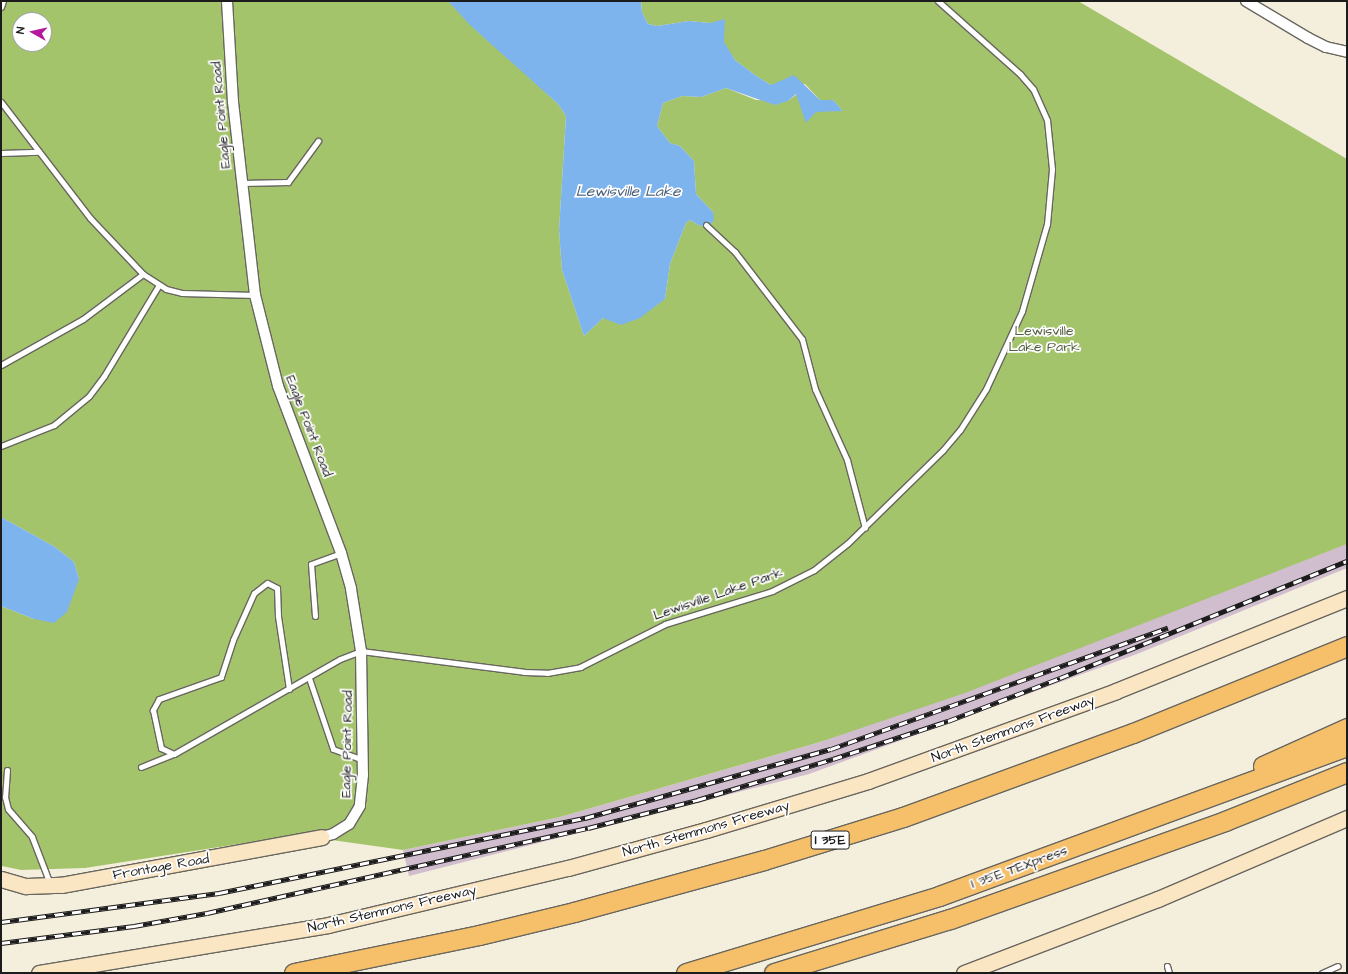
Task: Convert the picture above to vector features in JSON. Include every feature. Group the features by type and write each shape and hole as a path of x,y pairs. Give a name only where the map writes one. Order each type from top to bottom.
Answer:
{"highway":[{"path":"1312,660 1347,634"},
{"name":"I 35E","path":"294,973 479,935 772,858 918,812 1133,733 1347,646"},
{"path":"1188,806 1220,786 1347,728"},
{"name":"I 35E TEXpress","path":"686,973 939,896 1188,806 1347,746"},
{"path":"774,973 958,916 1225,821 1347,772"}],"main road":[{"name":"North Stemmons Freeway","path":"39,973 328,926 568,868 706,830 891,773 1116,691 1347,598"},
{"path":"964,973 1158,900 1347,818"},
{"name":"Frontage Road","path":"1,879 17,884 50,886 322,837"}],"street":[{"name":"Eagle Point Road","path":"227,1 241,183 255,295 278,386 341,553 351,589 361,651 363,760 360,806 356,816 340,830 322,837"},
{"path":"1246,1 1313,40 1347,52"}],"lane":[{"path":"1,7 3,1"},
{"name":"Lewisville Lake Park","path":"141,767 174,754 340,659 361,651 524,672 547,673 580,668 665,624 758,595 793,581 830,559 865,528 943,450 978,402 1022,311 1040,254 1049,211 1052,169 1047,120 1042,104 1020,74 938,1"},
{"path":"1,102 90,218 143,274 159,285 182,293 255,295"},
{"path":"241,183 288,182 318,141"},
{"path":"1,153 38,152"},
{"path":"706,225 735,252 802,339 815,389 847,460 865,528"},
{"path":"1,365 83,319 143,274"},
{"path":"1,446 54,425 89,396 104,376 159,285"},
{"path":"315,616 311,564 341,553"},
{"path":"174,754 161,748 153,710 160,698 221,677 233,640 254,593 267,583 277,588 278,616 289,689"},
{"path":"309,678 333,749 363,760"},
{"path":"7,770 5,797 8,809 32,837 50,886"},
{"path":"1167,966 1169,973"},
{"path":"1322,973 1338,966"}],"shaded area":[{"path":"1347,544 1347,568 1137,654 809,774 409,876 403,850 560,817 820,742"}],"green space":[{"name":"Lewisville Lake Park","path":"1,1 448,1 558,104 566,116 559,230 562,270 584,336 603,318 665,299 670,264 686,223 690,220 700,226 709,225 713,212 696,194 694,161 680,146 670,143 657,126 663,103 682,96 701,97 726,88 756,100 788,101 797,94 816,111 843,111 833,100 820,100 805,84 771,85 755,75 735,60 710,23 689,21 657,26 648,24 642,12 641,1 1078,1 1347,159 1347,544 965,693 820,742 560,817 403,850 296,835 85,868 21,870 2,866 1,606 34,619 79,579 74,562 55,547 1,517"}],"water":[{"name":"Lewisville Lake","path":"448,1 641,1 642,12 648,24 657,26 689,21 710,23 725,19 724,42 735,60 771,85 794,75 820,100 833,100 843,111 816,112 806,123 796,94 788,101 775,105 726,88 701,97 682,96 663,103 657,126 670,143 680,146 694,161 696,194 713,212 714,220 710,225 700,226 690,220 686,223 670,264 665,299 640,318 621,325 603,318 584,336 562,270 559,230 566,116 558,104 470,25"},
{"path":"1,517 55,547 74,562 79,579 67,612 54,623 34,619 1,606"}],"railway":[{"path":"1,943 134,926 207,913 588,828 697,800 833,759 948,721 1060,678 1347,561"},
{"path":"1,922 219,893 585,818 831,749 1168,628"}]}
